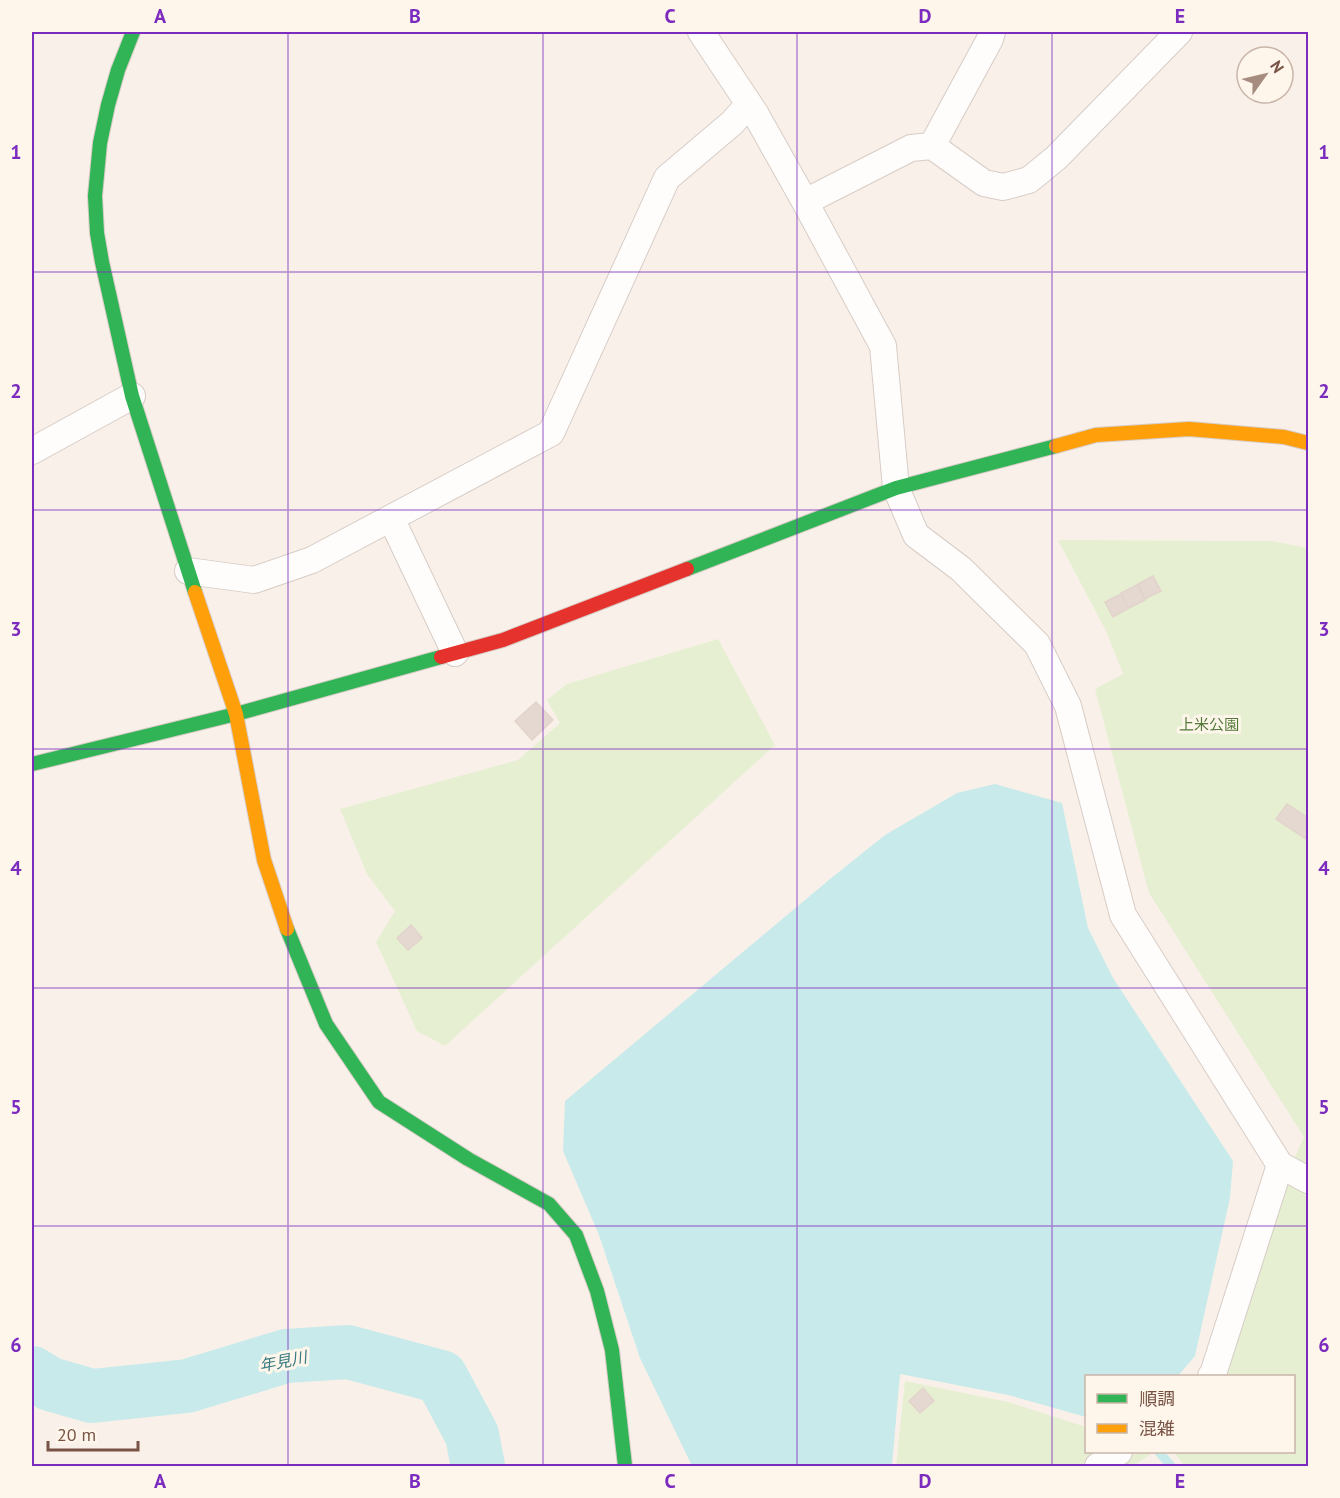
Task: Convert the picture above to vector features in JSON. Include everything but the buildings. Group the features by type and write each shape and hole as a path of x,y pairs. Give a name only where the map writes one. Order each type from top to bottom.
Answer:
{"street":[{"path":"133,32 118,70 100,143 94,196 97,233 132,396 236,714 264,860 287,927 326,1024 379,1102 468,1159 549,1204 576,1235 597,1291 612,1350 625,1467"},
{"path":"701,32 749,104 883,346 896,488 916,535 961,569 1037,644 1068,706 1123,915 1280,1165 1308,1180"},
{"path":"932,146 992,32"},
{"path":"805,202 911,148 932,146 984,183 1003,187 1029,180 1056,158 1179,32"},
{"path":"188,571 254,580 312,560 550,433 667,178 732,123 749,104"},
{"path":"32,452 132,396"},
{"path":"32,764 236,714 503,640 896,488 1096,435 1189,429 1284,437 1308,443"},
{"path":"391,518 455,653"},
{"path":"1212,1375 1280,1165"},
{"path":"1098,1467 1118,1453"}],"green space":[{"name":"上米公園","path":"1058,540 1272,541 1308,548 1308,1466 1185,1466 1174,1453 1295,1453 1295,1375 1217,1375 1276,1198 1304,1137 1149,893 1095,689 1123,674 1107,633"},
{"path":"718,639 775,745 445,1046 417,1031 376,942 395,911 367,874 340,809 518,760 560,723 547,700 567,684"},
{"path":"905,1381 1008,1402 1085,1427 1085,1453 1152,1453 1133,1466 896,1466"}],"water":[{"path":"995,784 1062,803 1088,928 1113,978 1233,1161 1230,1198 1195,1356 1179,1375 1085,1375 1085,1417 1008,1395 900,1374 892,1466 692,1466 640,1358 599,1235 563,1151 565,1101 885,835 957,793"}],"waterway":[{"name":"年見川","path":"32,1373 50,1384 92,1396 187,1386 286,1356 348,1352 441,1377 472,1435 478,1466"},
{"path":"1160,1453 1171,1466"}],"traffic: fast":[{"path":"133,32 118,70 100,143 95,196 97,233 132,396 195,592"},
{"path":"687,569 896,488 1056,446"},
{"path":"32,764 236,714 441,657"},
{"path":"287,929 326,1024 379,1102 468,1159 549,1204 576,1235 597,1291 612,1350 625,1466"}],"traffic: slow":[{"path":"1056,446 1096,435 1189,429 1284,437 1308,443"},
{"path":"195,592 236,714 264,860 287,929"}],"traffic: jam":[{"path":"441,657 503,640 687,569"}]}
